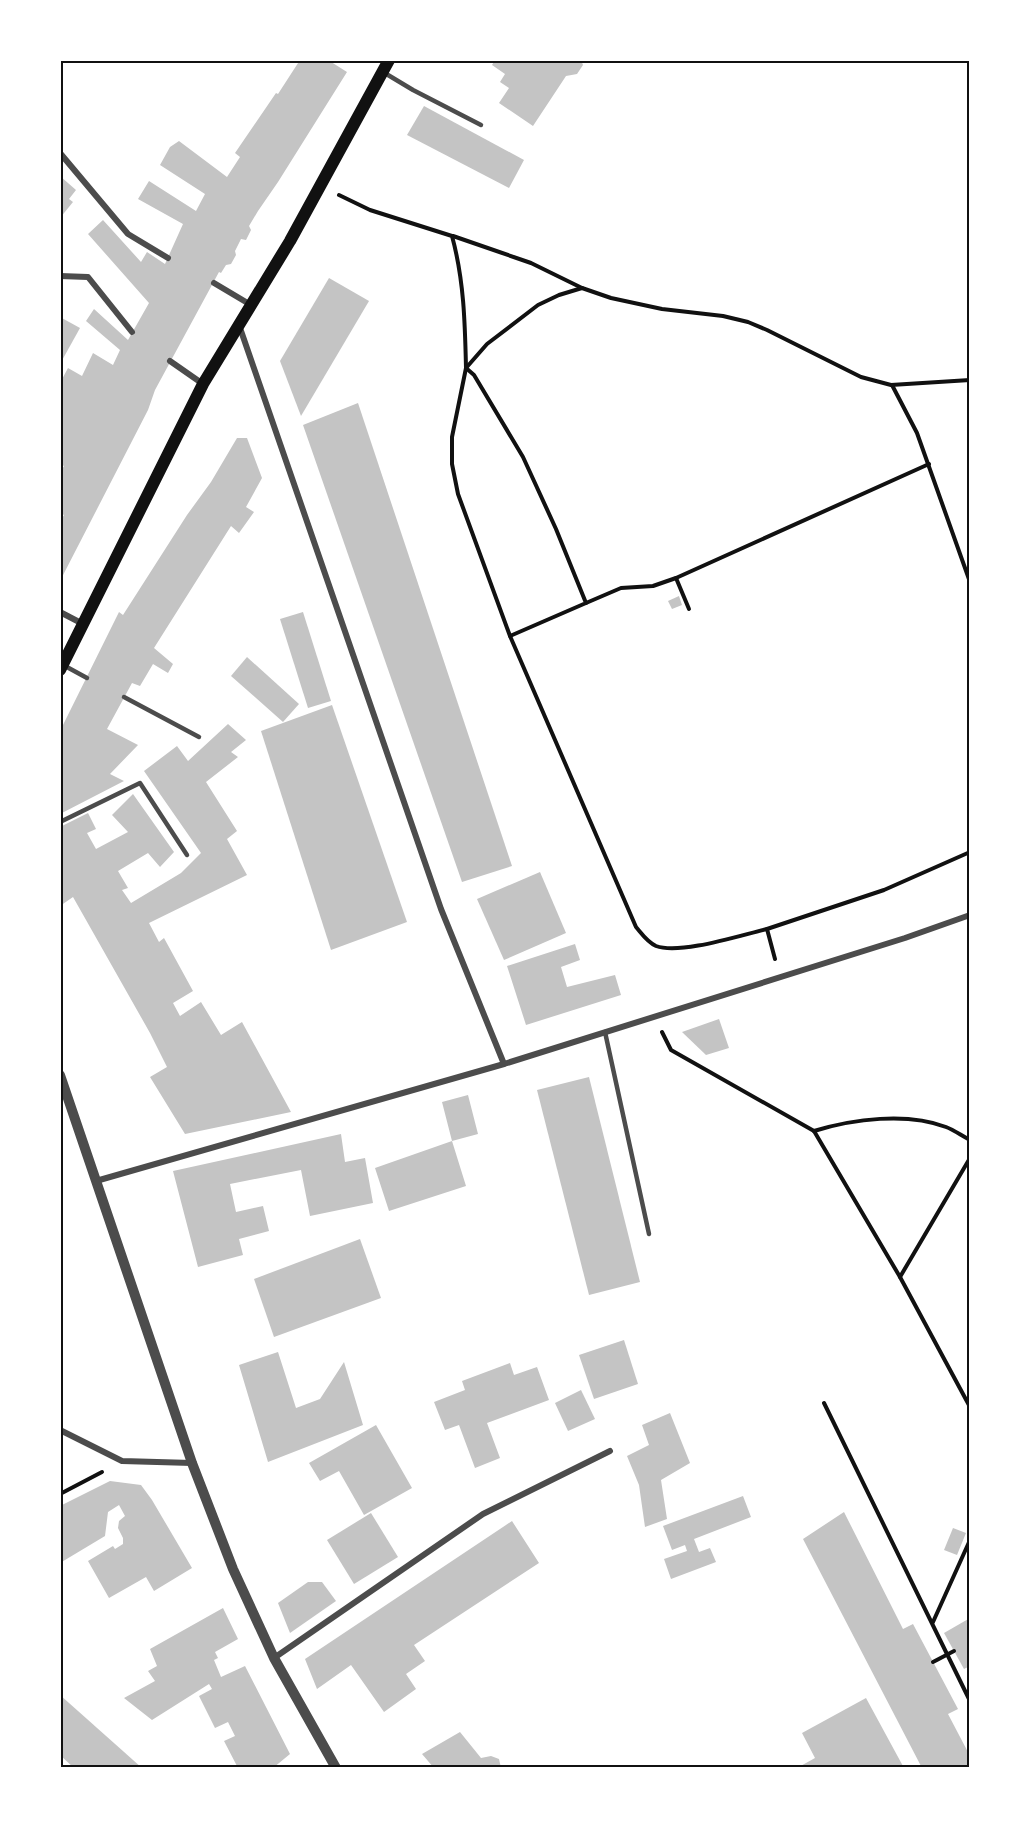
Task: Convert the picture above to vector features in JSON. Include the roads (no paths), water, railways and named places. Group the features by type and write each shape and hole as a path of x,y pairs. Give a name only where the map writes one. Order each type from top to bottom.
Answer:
{"main road":[{"path":"61,667 203,384 320,186 389,60"}],"street":[{"path":"60,153 128,234 168,258"},
{"path":"60,276 88,277 132,332"},
{"path":"214,283 251,305"},
{"path":"239,324 441,909 504,1064"},
{"path":"170,361 203,384"},
{"path":"60,612 83,624"},
{"path":"95,1181 504,1064 905,938 970,915"},
{"path":"60,1075 192,1463 233,1569 274,1658 336,1768"},
{"path":"60,1430 122,1461 192,1463"},
{"path":"274,1658 483,1514 610,1451"}],"lane":[{"path":"383,72 481,125"},
{"path":"61,667 87,678"},
{"path":"124,697 199,737"},
{"path":"60,822 140,783 187,855"},
{"path":"605,1032 649,1234"}]}
